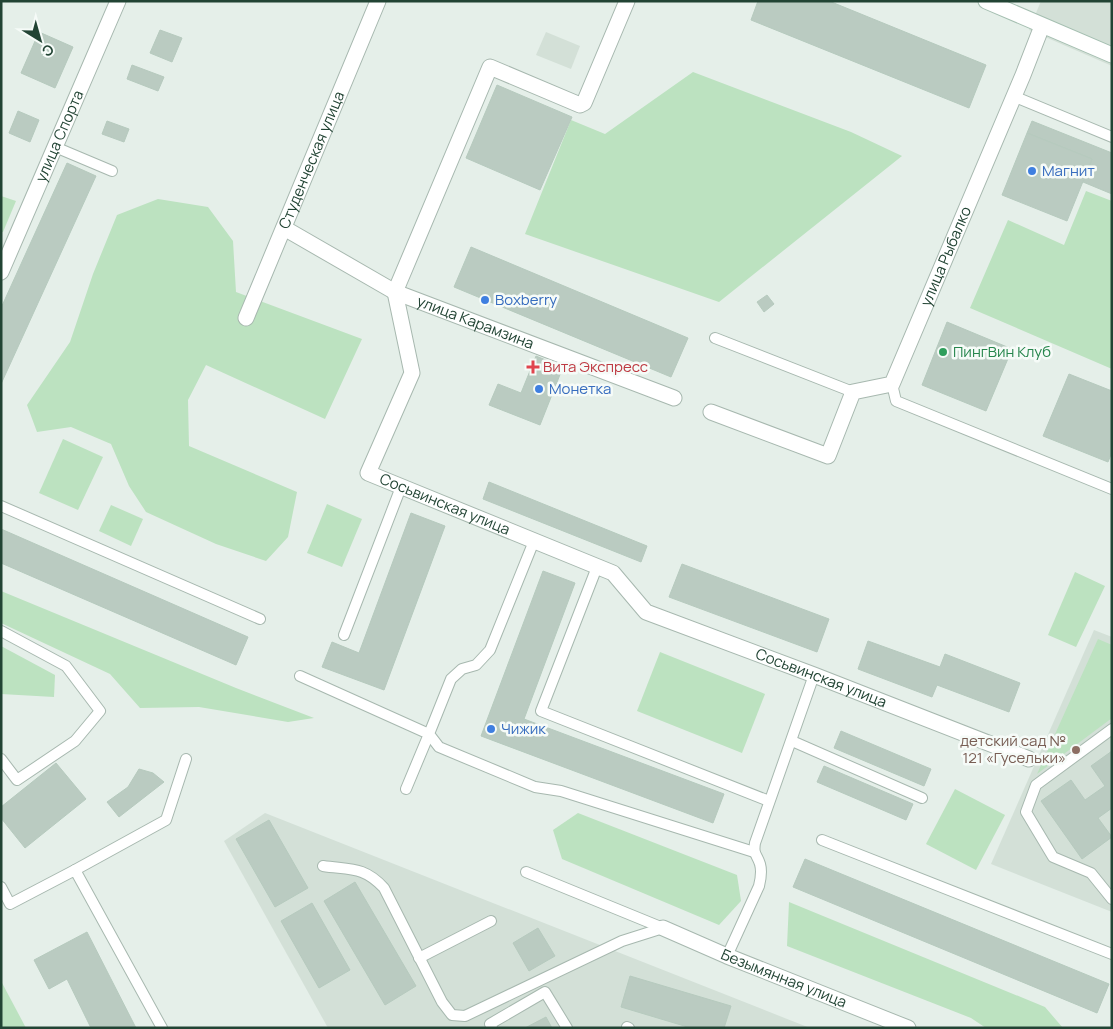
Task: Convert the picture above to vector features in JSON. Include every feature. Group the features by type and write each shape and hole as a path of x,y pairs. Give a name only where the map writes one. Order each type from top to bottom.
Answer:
{"street":[{"name":"улица Спорта","path":"1,272 118,1"},
{"name":"Студенческая улица","path":"246,318 378,1"},
{"path":"395,292 490,67 580,105 584,103 627,1"},
{"path":"986,1 1112,56"},
{"name":"улица Рыбалко","path":"892,384 1042,26"},
{"name":"улица Карамзина","path":"284,228 395,292 674,398"},
{"name":"Сосьвинская улица","path":"395,292 412,372 368,473 613,573 646,612 1029,759"},
{"path":"711,412 828,456 852,392 892,384"},
{"name":"Безымянная улица","path":"662,928 885,1024 908,1028"}],"lane":[{"path":"1013,96 1112,137"},
{"path":"55,147 112,171"},
{"path":"715,338 852,392"},
{"path":"892,384 896,402 1112,489"},
{"path":"344,635 401,487"},
{"path":"1,506 260,619"},
{"path":"406,789 451,679 462,668 476,665 490,650 534,541"},
{"path":"597,567 541,710 769,801"},
{"path":"1,631 66,666 100,711 75,740 17,780 1,759"},
{"path":"727,956 760,886 762,874 760,862 754,852 755,843 814,675"},
{"path":"300,676 429,734 439,747 535,787 561,791 754,852"},
{"path":"1112,729 1036,785 1026,812 1053,857 1091,873 1112,899"},
{"path":"792,741 922,798"},
{"path":"1,887 10,904 166,820 186,759"},
{"path":"822,840 1112,954"},
{"path":"323,866 364,871 375,878 384,888 442,1002 452,1015 465,1016 622,941 662,928"},
{"path":"75,870 162,1028"},
{"path":"526,872 662,928"},
{"path":"419,958 491,921"},
{"path":"488,1027 545,992 567,1028"}],"shaded area":[{"path":"1041,1 1112,1 1112,66 1029,30"},
{"path":"546,32 580,46 571,69 536,55"},
{"name":"детский сад № 121 «Гусельки»","path":"1094,630 1112,637 1112,912 991,864"},
{"path":"265,813 810,1028 328,1028 224,841"}],"green space":[{"path":"693,72 851,132 902,156 719,302 525,234 571,120 605,134"},
{"path":"1086,191 1112,201 1112,369 970,308 1008,220 1064,245"},
{"path":"1,196 16,201 3,232 1,232"},
{"path":"158,199 208,207 233,241 236,292 362,339 325,419 206,365 188,400 189,446 297,492 288,537 266,561 216,544 146,512 129,486 111,444 71,427 37,432 27,405 70,342 93,274 117,215"},
{"path":"63,439 103,457 78,510 39,493"},
{"path":"327,504 362,519 342,567 307,553"},
{"path":"111,505 143,519 131,546 99,531"},
{"path":"1075,572 1105,586 1076,647 1048,635"},
{"path":"1,591 236,688 314,718 288,722 199,707 140,708 110,674 1,623"},
{"path":"1098,639 1112,645 1112,718 1037,774"},
{"path":"1,646 55,675 54,697 1,694"},
{"path":"660,652 765,694 742,753 637,711"},
{"path":"955,789 1005,815 976,870 926,844"},
{"path":"578,813 737,875 741,901 719,925 562,859 553,830"},
{"path":"789,902 1045,1007 1063,1028 986,1028 971,1018 787,946"},
{"path":"1,981 26,1028 1,1028"}],"building":[{"path":"758,1 829,1 986,65 969,108 751,20"},
{"path":"160,30 182,38 172,62 150,53"},
{"path":"39,32 73,47 55,88 21,73"},
{"path":"132,65 164,77 158,91 127,79"},
{"path":"497,85 572,117 540,190 466,158"},
{"path":"18,111 39,120 30,142 9,133"},
{"path":"107,121 129,129 124,142 102,134"},
{"path":"1032,121 1112,153 1112,194 1083,182 1092,159 1027,133"},
{"path":"1027,133 1092,159 1067,221 1002,195"},
{"path":"67,163 96,176 1,384 1,308"},
{"path":"471,247 688,338 671,377 454,287"},
{"path":"767,295 774,304 764,312 757,302"},
{"path":"947,322 1012,349 986,411 922,385"},
{"name":"Монетка","path":"536,356 563,367 540,425 489,405 498,384 521,393"},
{"path":"1069,374 1112,391 1112,452 1108,462 1043,436"},
{"path":"489,482 647,546 641,562 483,499"},
{"path":"411,513 445,526 384,690 322,667 332,642 359,653"},
{"path":"1,529 248,637 236,665 1,563"},
{"path":"682,564 829,619 817,652 669,597"},
{"path":"543,571 575,583 524,719 724,794 713,823 481,736"},
{"path":"868,641 940,667 945,654 1020,683 1009,712 937,685 932,697 858,669"},
{"path":"841,731 931,769 924,786 834,748"},
{"path":"1112,751 1112,808 1098,818 1112,837 1082,859 1041,801 1071,780 1085,800 1105,786 1091,766"},
{"path":"56,763 86,799 25,848 1,818 1,807"},
{"path":"824,766 913,804 906,820 817,782"},
{"path":"139,769 153,773 164,782 119,817 107,802 128,787"},
{"path":"269,820 308,888 275,907 236,839"},
{"path":"805,859 1109,984 1097,1013 793,887"},
{"path":"355,882 416,986 385,1005 324,901"},
{"path":"312,903 350,970 319,988 281,921"},
{"path":"538,928 555,956 529,971 513,943"},
{"path":"87,932 136,1028 91,1028 67,979 49,989 34,960"},
{"path":"630,976 731,1006 724,1028 691,1028 621,1007"},
{"path":"546,1017 552,1028 525,1028"}],"place":[{"name":"Магнит","path":"1032,171"},
{"name":"Boxberry","path":"485,300"},
{"name":"ПингВин Клуб","path":"943,352"},
{"name":"Вита Экспресс","path":"533,367"},
{"name":"Монетка","path":"539,389"},
{"name":"Чижик","path":"491,729"},
{"name":"детский сад № 121 «Гусельки»","path":"1076,750"}]}
